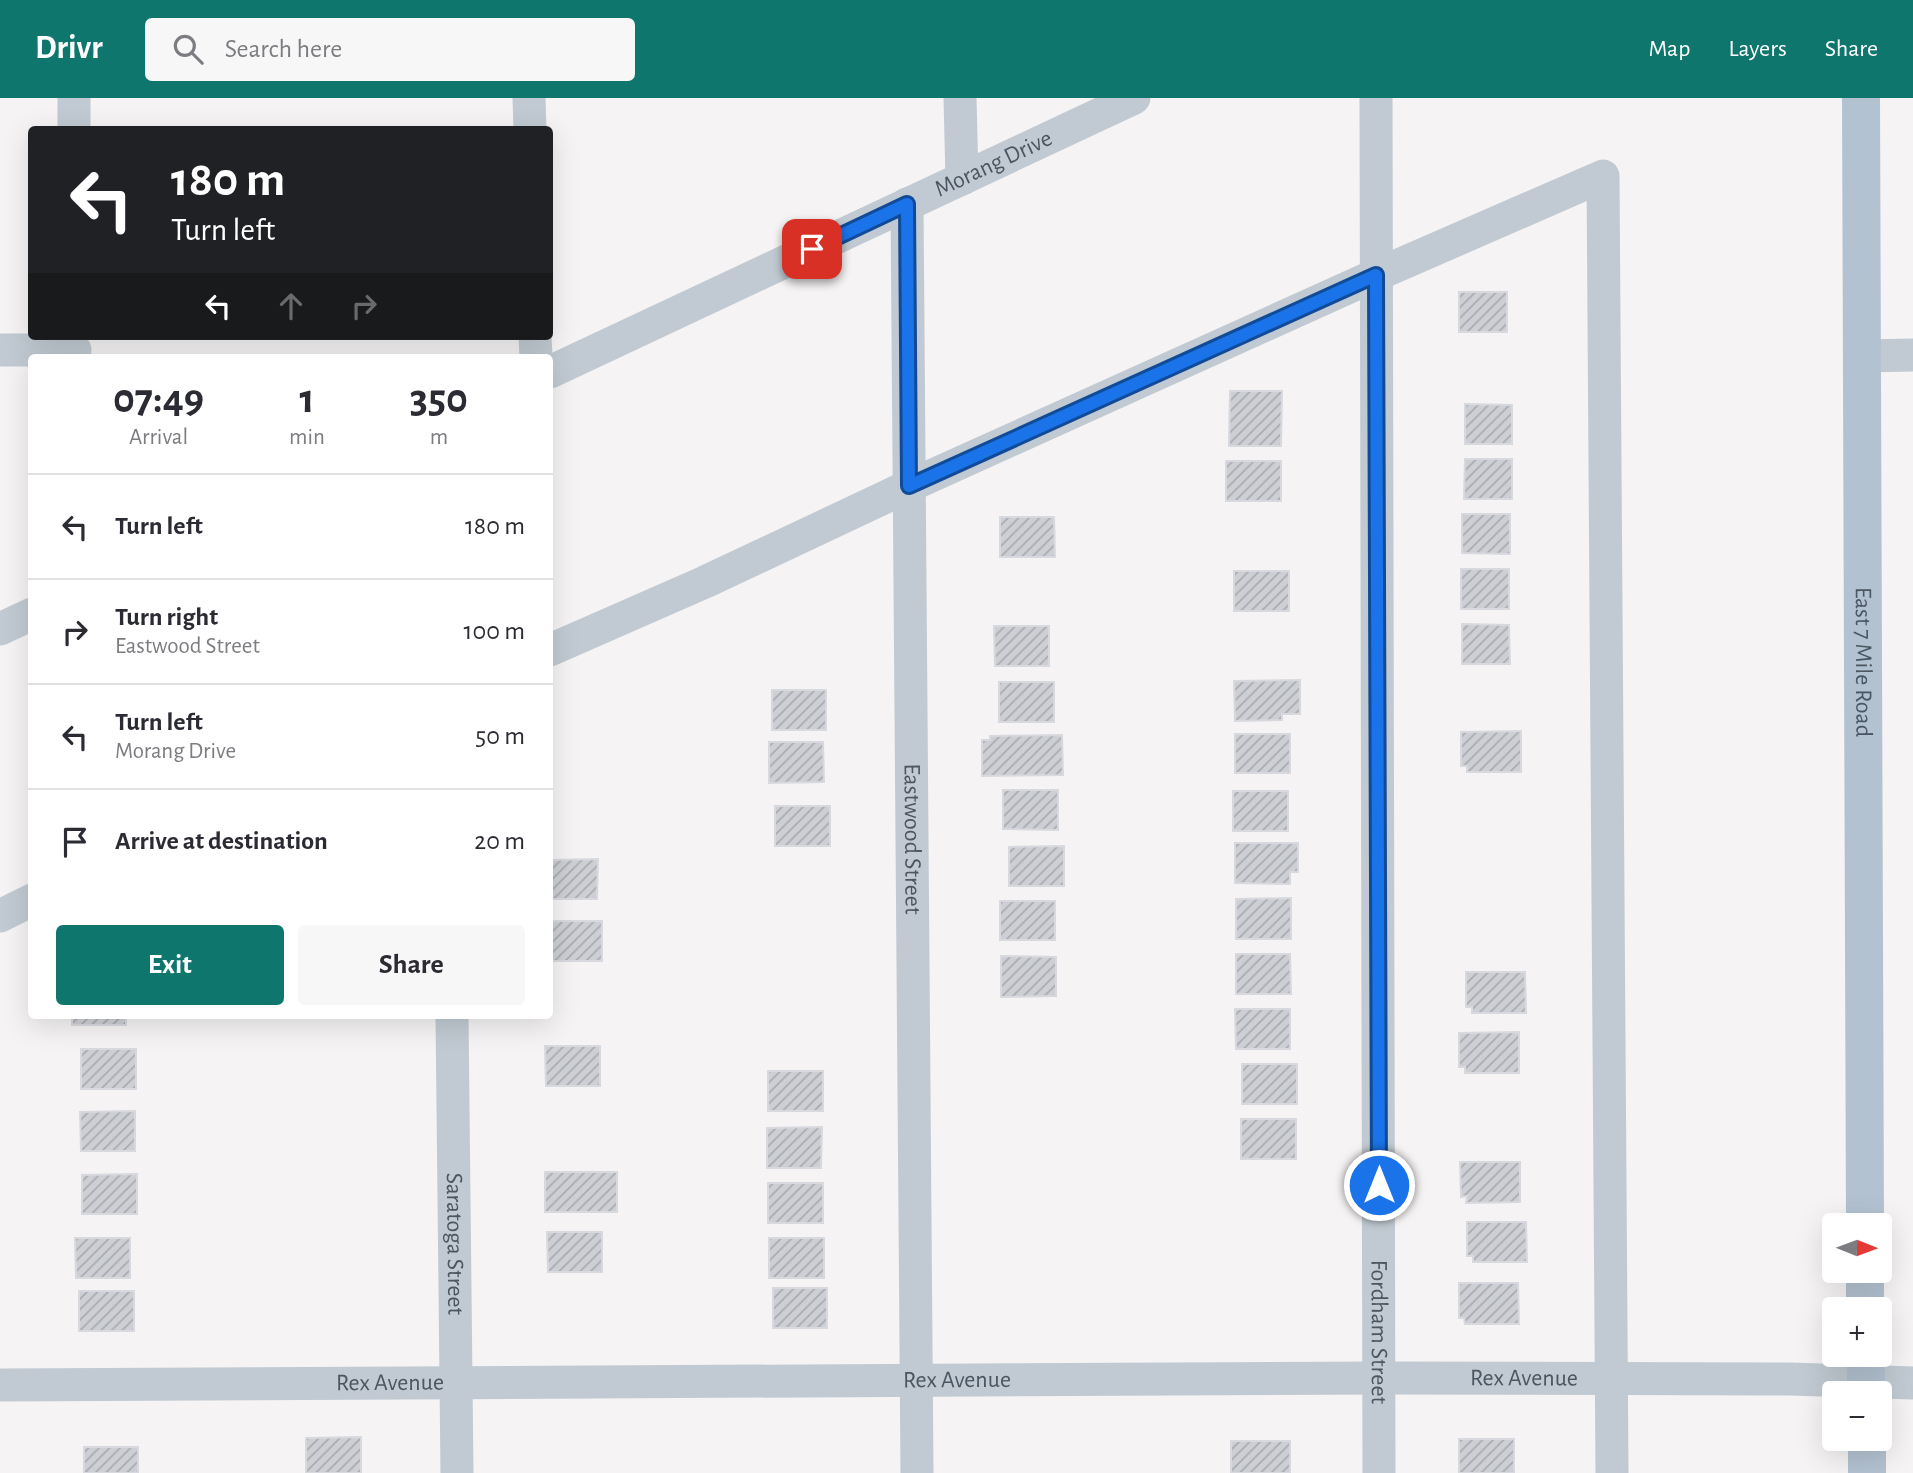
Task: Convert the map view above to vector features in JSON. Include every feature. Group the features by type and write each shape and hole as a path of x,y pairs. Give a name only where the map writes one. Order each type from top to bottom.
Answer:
{"main road":[{"name":"East 7 Mile Road","path":"1861,98 1865,1213"},
{"path":"1867,1451 1867,1473"}],"street":[{"path":"74,98 74,126"},
{"path":"530,98 530,126"},
{"path":"960,98 962,179"},
{"name":"Morang Drive","path":"553,371 1134,98"},
{"name":"Fordham Street","path":"1376,98 1379,1473"},
{"path":"553,649 705,582 909,486 1376,275 1603,176 1612,1473"},
{"name":"Eastwood Street","path":"907,204 917,1473"},
{"path":"0,350 75,348"},
{"path":"1863,356 1913,355"},
{"path":"0,629 28,616"},
{"path":"0,916 28,902"},
{"name":"Saratoga Street","path":"452,1019 457,1473"},
{"name":"Rex Avenue","path":"0,1385 916,1379 1790,1379 1866,1376 1913,1383"}],"building":[{"path":"1459,292 1507,292 1507,332 1459,332"},
{"path":"1230,391 1282,391 1281,446 1229,446"},
{"path":"1465,404 1512,405 1512,444 1465,444"},
{"path":"1465,459 1512,459 1512,499 1464,499"},
{"path":"1226,461 1281,461 1281,501 1226,501"},
{"path":"1462,514 1510,514 1510,554 1462,553"},
{"path":"1000,517 1054,517 1055,557 1000,557"},
{"path":"1461,569 1509,569 1509,609 1461,609"},
{"path":"1234,571 1289,571 1289,611 1234,611"},
{"path":"1462,624 1509,625 1510,664 1462,664"},
{"path":"994,626 1049,626 1049,666 995,666"},
{"path":"1300,680 1300,714 1282,714 1282,720 1235,721 1234,681"},
{"path":"999,682 1054,682 1054,722 999,722"},
{"path":"772,690 826,690 826,730 772,730"},
{"path":"1521,731 1521,772 1467,772 1467,766 1461,766 1461,732"},
{"path":"1235,734 1290,734 1290,773 1235,773"},
{"path":"1062,735 1063,775 982,776 982,740 990,740 990,736"},
{"path":"769,742 823,742 824,782 769,783"},
{"path":"1003,790 1058,790 1058,830 1003,829"},
{"path":"1233,791 1288,791 1288,831 1233,831"},
{"path":"775,806 830,806 830,846 775,846"},
{"path":"1235,843 1298,843 1298,872 1290,872 1290,884 1235,883"},
{"path":"1064,846 1064,886 1009,886 1009,847"},
{"path":"598,859 597,899 553,899 553,860"},
{"path":"1291,898 1291,939 1236,939 1236,899"},
{"path":"1000,901 1055,901 1055,940 1000,940"},
{"path":"553,921 602,921 602,961 553,961"},
{"path":"1236,954 1290,954 1291,994 1236,994"},
{"path":"1001,956 1056,957 1056,996 1001,997"},
{"path":"1466,972 1525,972 1526,1013 1472,1013 1472,1007 1466,1007"},
{"path":"1235,1009 1290,1009 1290,1049 1236,1049"},
{"path":"72,1019 126,1019 126,1025 72,1025"},
{"path":"1519,1032 1519,1073 1465,1073 1465,1067 1459,1067 1459,1033"},
{"path":"545,1046 600,1046 600,1086 546,1086"},
{"path":"81,1049 136,1049 136,1089 81,1089"},
{"path":"1242,1064 1297,1064 1297,1104 1242,1104"},
{"path":"768,1071 823,1071 823,1111 768,1111"},
{"path":"135,1111 135,1151 81,1151 80,1112"},
{"path":"1241,1119 1296,1119 1296,1159 1241,1159"},
{"path":"822,1127 821,1168 767,1168 767,1128"},
{"path":"1460,1162 1520,1162 1520,1202 1466,1203 1467,1196 1461,1197"},
{"path":"545,1172 617,1172 617,1212 545,1212"},
{"path":"137,1174 137,1214 82,1214 82,1175"},
{"path":"768,1183 823,1183 823,1223 768,1223"},
{"path":"1467,1222 1526,1222 1527,1262 1473,1262 1473,1256 1467,1256"},
{"path":"547,1232 602,1232 602,1272 548,1272"},
{"path":"75,1238 130,1238 130,1278 76,1278"},
{"path":"769,1238 824,1238 824,1278 769,1278"},
{"path":"1459,1283 1518,1283 1519,1324 1465,1324 1464,1318 1459,1318"},
{"path":"773,1288 827,1288 827,1328 773,1328"},
{"path":"79,1291 134,1291 134,1331 79,1331"},
{"path":"361,1437 361,1473 306,1473 306,1438"},
{"path":"1459,1439 1514,1439 1514,1473 1459,1473"},
{"path":"1231,1441 1290,1441 1290,1473 1231,1473"},
{"path":"84,1447 138,1447 138,1473 84,1473"}],"route":[{"path":"812,249 907,204 909,486 1376,275 1379,1185"}]}
